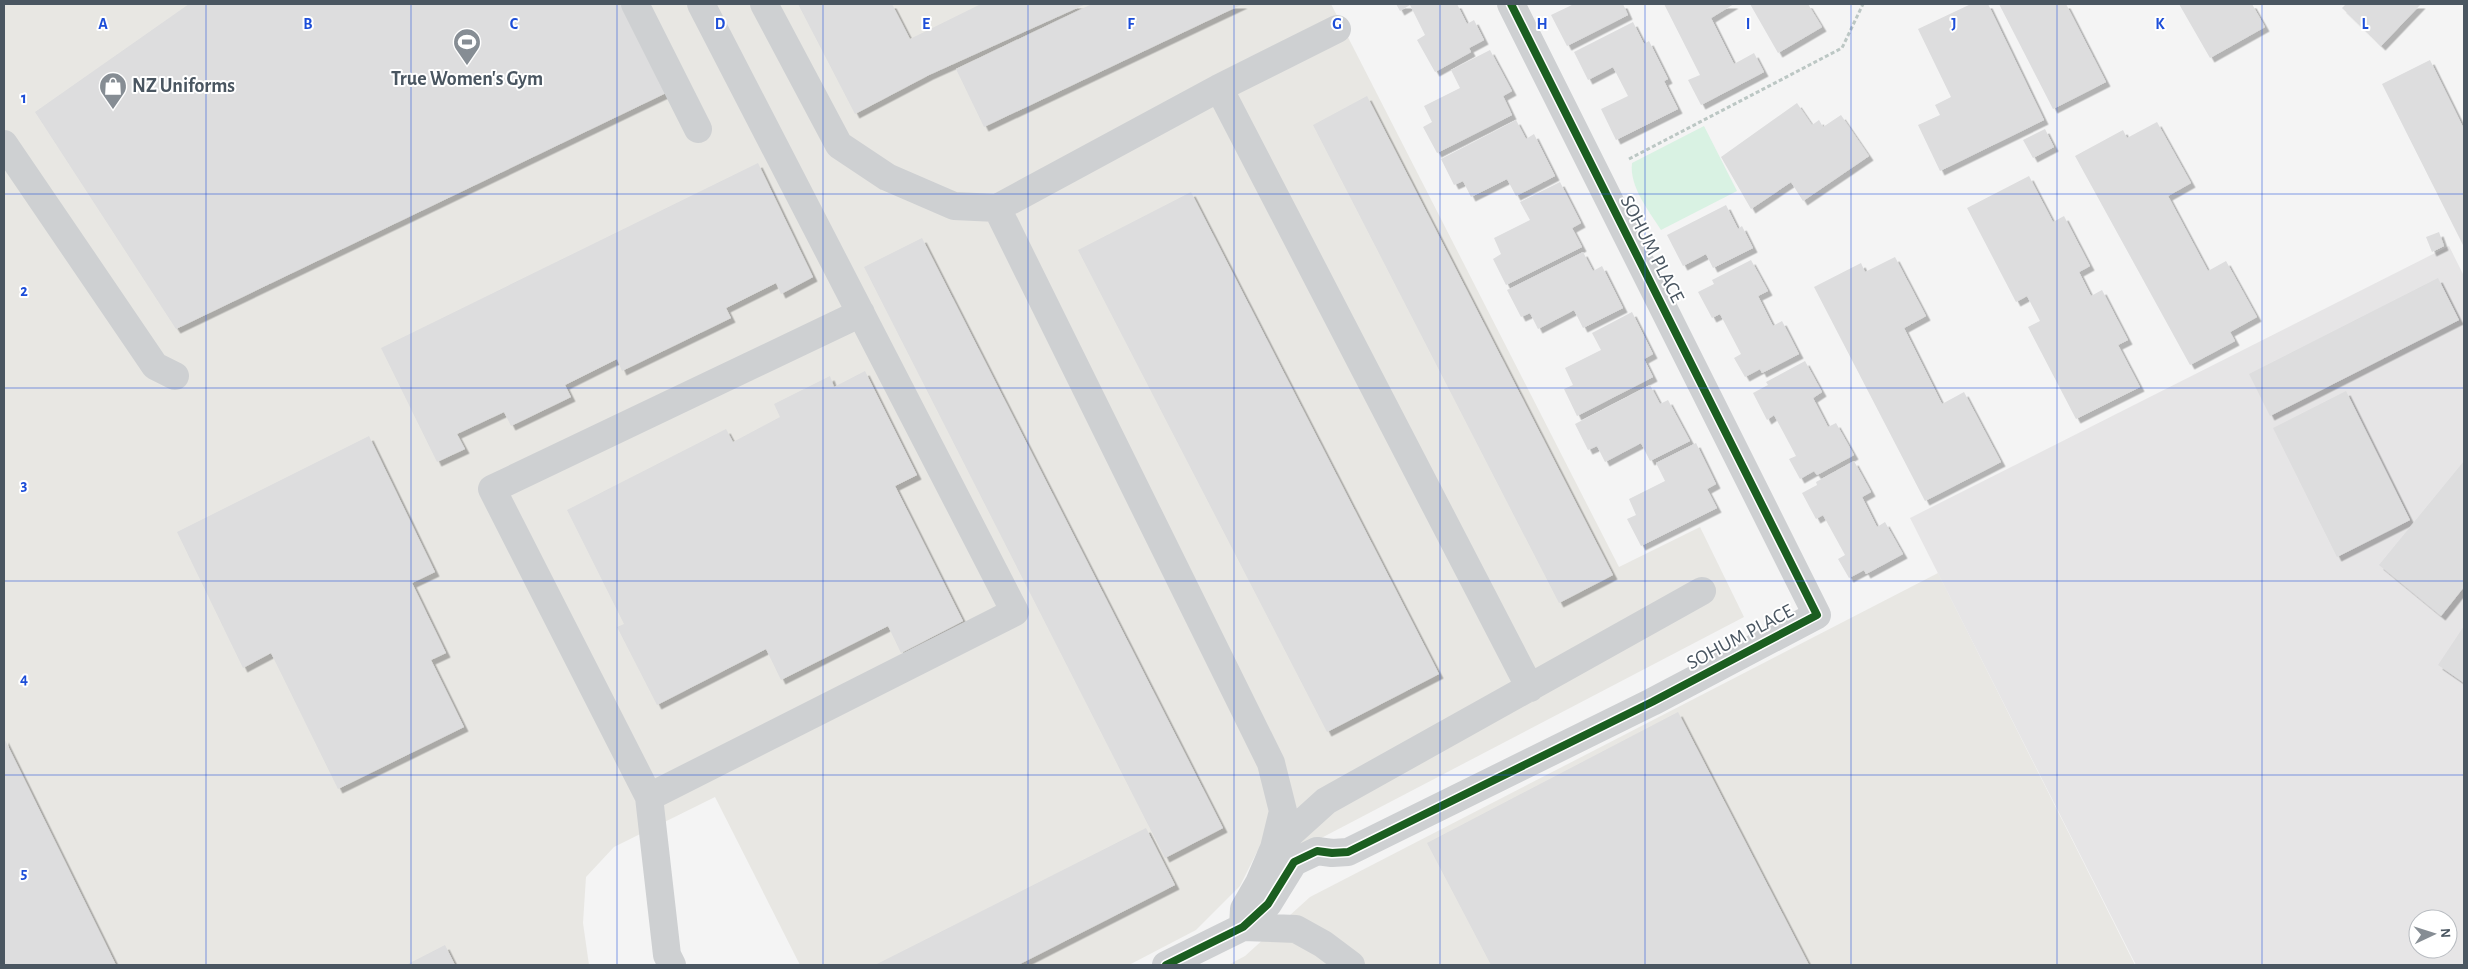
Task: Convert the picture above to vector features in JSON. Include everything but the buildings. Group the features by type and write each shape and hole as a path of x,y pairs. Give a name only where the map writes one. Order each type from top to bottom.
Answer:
{"street":[{"path":"635,4 698,129"},
{"path":"649,797 1015,612 701,4"},
{"path":"764,4 839,145 887,177 954,206 998,208 1219,88 1337,29"},
{"name":"SOHUM PLACE","path":"1166,965 1243,927 1268,904 1294,862 1318,851 1332,853 1348,852 1652,702 1817,615 1511,4"},
{"path":"1219,88 1530,688"},
{"path":"4,144 155,366 175,376"},
{"path":"998,208 1271,763 1283,811 1274,848 1259,882 1244,909 1243,927 1296,929 1323,944 1351,965"},
{"path":"670,960 649,797 492,489 861,313"},
{"path":"1274,848 1326,801 1702,591"}],"path":[{"path":"1597,176 1842,48 1862,4"}],"shaded area":[{"path":"4,4 1331,4 1619,567 1700,527 1744,617 1283,858 1257,852 1240,886 1196,930 1129,965 800,965 715,797 614,847 586,877 583,923 589,965 4,965"},
{"path":"2449,246 2464,276 2464,965 2136,965 1910,518"},
{"path":"1938,573 2135,965 1228,965 1245,956 1310,897"}],"green space":[{"path":"1704,126 1737,191 1661,230 1637,189 1632,172 1632,163"}],"cycle path":[{"path":"1166,965 1243,927 1268,904 1294,862 1317,851 1332,853 1348,852 1652,702 1817,615 1511,4"}],"place":[{"name":"True Women's Gym","path":"467,66"},
{"name":"NZ Uniforms","path":"113,110"}]}
